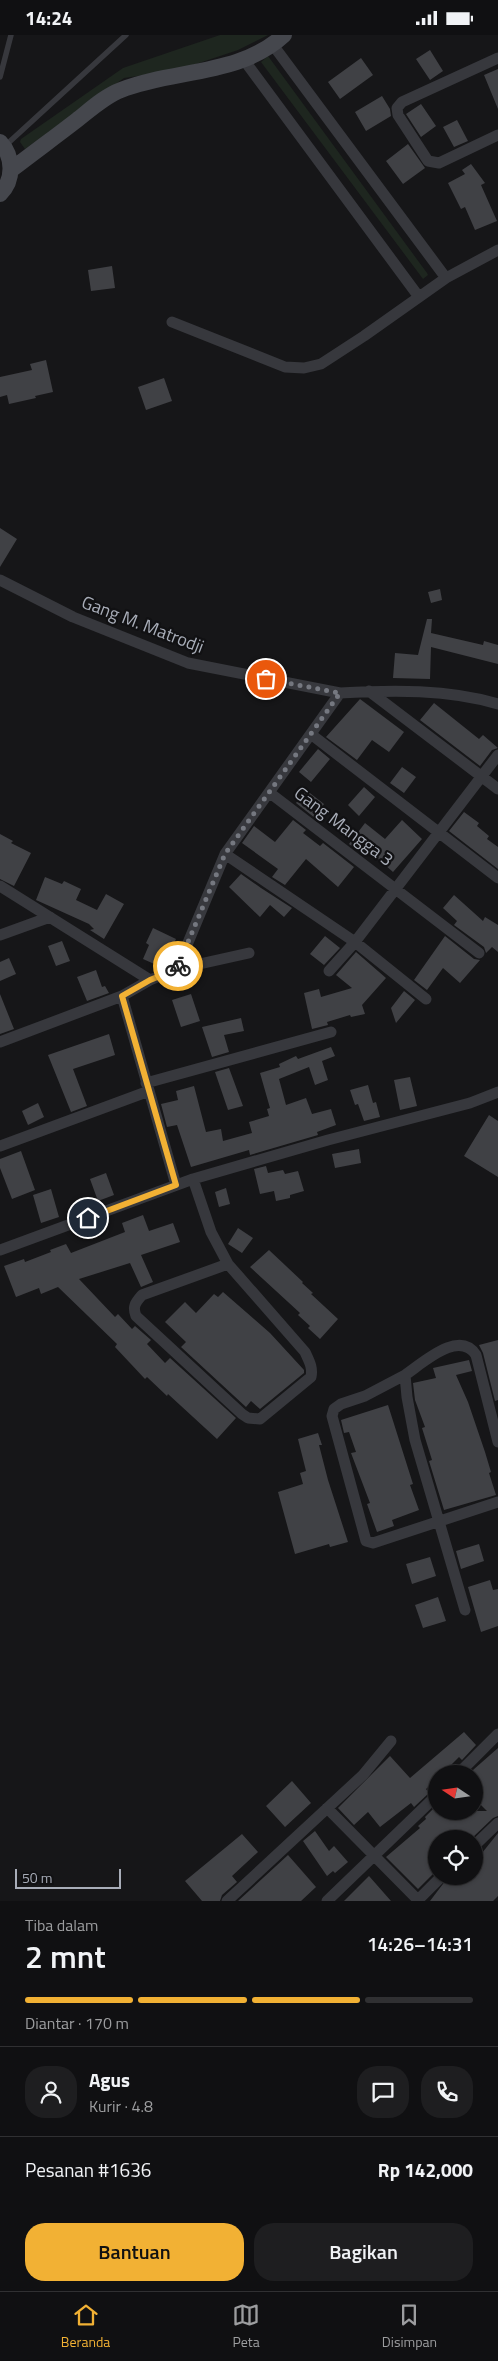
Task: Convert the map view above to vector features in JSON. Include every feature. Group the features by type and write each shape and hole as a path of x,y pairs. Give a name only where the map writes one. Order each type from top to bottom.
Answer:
{"street":[{"path":"11,170 101,101 118,91 137,84 244,60 279,40 446,278"},
{"path":"498,58 402,102 397,108 398,115 428,161 438,163 498,135"},
{"path":"244,60 419,297"},
{"path":"0,194 8,183 11,170 10,158 2,145"},
{"path":"172,322 285,367 304,368 321,364 446,278 498,250"},
{"name":"Gang M. Matrodji","path":"0,580 73,617 188,663 340,693 369,691 424,692 478,698 498,704"},
{"path":"369,691 498,789"},
{"path":"177,969 225,854 312,735 340,693"},
{"path":"312,735 498,878"},
{"path":"329,971 354,943 498,755"},
{"name":"Gang Mangga 3","path":"270,793 397,888 479,953"},
{"path":"225,854 354,943 426,999"},
{"path":"0,886 150,980"},
{"path":"0,935 50,917"},
{"path":"0,1041 122,996 150,980 177,969 248,953"},
{"path":"122,996 176,1185"},
{"path":"0,1146 148,1087 330,1032"},
{"path":"0,1250 193,1179 328,1140 470,1103 498,1092"},
{"path":"193,1179 211,1232 228,1264 305,1352 311,1363 310,1377 260,1419 248,1419 242,1414 136,1316 134,1311 134,1303 142,1295 228,1264"},
{"path":"498,1442 476,1355 466,1345 443,1349 405,1375 365,1397 342,1404 334,1409 332,1416 366,1541 373,1543 498,1502"},
{"path":"405,1375 406,1397 415,1440 465,1610"},
{"path":"467,1765 498,1734"},
{"path":"227,1901 363,1775 391,1741"},
{"path":"327,1901 375,1857 428,1804"},
{"path":"327,1808 418,1901 433,1885"},
{"path":"483,1837 498,1823"}],"lane":[{"path":"0,77 11,35"},
{"path":"2,145 126,35"}],"shaded area":[{"path":"220,35 268,35 238,50 178,70 124,78 25,149 20,142 21,139 123,68"},
{"path":"268,56 427,273 428,275 423,279 261,62"}],"building":[{"path":"430,50 443,71 430,80 416,59"},
{"path":"361,58 373,75 340,99 328,82"},
{"path":"498,69 498,109 484,75"},
{"path":"382,96 390,109 391,116 366,131 355,112"},
{"path":"421,104 436,126 421,137 406,114"},
{"path":"457,120 468,141 454,147 443,127"},
{"path":"408,144 425,168 403,184 386,161"},
{"path":"471,164 485,183 481,185 497,221 475,230 465,207 461,209 448,183 465,174 462,170"},
{"path":"112,266 115,288 91,291 88,270"},
{"path":"46,360 53,392 9,404 7,395 0,397 0,377 32,370 30,364"},
{"path":"164,378 172,401 146,410 138,387"},
{"path":"0,528 17,539 0,567"},
{"path":"440,589 442,600 431,603 428,592"},
{"path":"427,619 432,619 431,633 483,645 484,641 498,645 498,664 431,647 430,679 393,678 395,653 418,655"},
{"path":"360,699 404,732 389,752 372,740 357,760 326,737"},
{"path":"434,703 479,739 483,735 498,748 492,750 480,766 420,720"},
{"path":"318,749 330,759 311,782 299,772"},
{"path":"402,767 416,777 404,793 390,783"},
{"path":"364,787 375,797 359,816 348,805"},
{"path":"306,790 324,804 315,818 296,803"},
{"path":"464,812 479,823 477,826 489,836 487,839 498,847 498,869 449,831"},
{"path":"293,820 306,830 303,833 320,846 323,843 354,867 338,887 306,859 285,885 272,877 278,869 242,843 254,826 275,842"},
{"path":"402,820 422,839 393,872 368,850 364,855 349,844 365,823 385,839"},
{"path":"0,834 13,841 11,843 31,853 14,886 0,879"},
{"path":"241,874 292,908 284,917 270,905 260,917 229,887"},
{"path":"45,877 62,884 64,881 81,889 76,900 97,910 106,894 124,904 104,939 90,930 94,929 89,924 36,900"},
{"path":"454,895 483,921 485,917 498,925 498,952 492,947 486,953 484,947 454,925 457,921 443,908"},
{"path":"153,928 176,939 161,967 143,959 149,945 146,943"},
{"path":"325,936 340,948 324,965 310,954"},
{"path":"445,936 474,959 480,960 460,983 443,968 427,990 414,980"},
{"path":"62,941 70,961 56,966 48,946"},
{"path":"356,952 386,978 362,1005 365,1014 351,1017 350,1015 327,1022 328,1025 312,1029 304,993 319,989 321,997 352,988 336,975"},
{"path":"9,958 16,974 0,981 0,962"},
{"path":"96,970 102,987 105,986 109,993 87,1001 77,977"},
{"path":"404,991 415,1000 396,1023 391,1008"},
{"path":"0,994 14,1029 0,1034"},
{"path":"191,994 200,1021 181,1027 172,1000"},
{"path":"241,1018 244,1031 224,1035 229,1052 212,1057 202,1027"},
{"path":"109,1034 115,1055 73,1069 87,1106 71,1112 48,1055"},
{"path":"331,1047 335,1056 322,1061 328,1080 315,1085 309,1067 279,1079 286,1105 306,1098 312,1114 331,1109 336,1125 317,1132 318,1135 250,1155 249,1150 191,1167 177,1125 167,1127 161,1104 178,1100 176,1091 194,1086 206,1132 221,1129 223,1141 252,1133 249,1122 269,1116 267,1109 270,1108 260,1073 280,1067 279,1064 296,1056 298,1059"},
{"path":"229,1068 243,1106 228,1110 215,1072"},
{"path":"410,1077 417,1106 400,1110 394,1080"},
{"path":"368,1085 373,1103 376,1102 380,1117 364,1121 358,1104 355,1105 350,1090"},
{"path":"38,1103 44,1117 28,1125 22,1111"},
{"path":"489,1115 498,1121 498,1177 464,1156"},
{"path":"359,1149 361,1163 335,1168 332,1154"},
{"path":"21,1151 35,1190 12,1199 0,1168 0,1159"},
{"path":"266,1166 268,1173 283,1170 285,1174 298,1171 304,1191 290,1195 290,1198 276,1201 274,1191 260,1194 254,1169"},
{"path":"106,1173 114,1195 98,1201 90,1179"},
{"path":"226,1188 230,1204 219,1207 215,1192"},
{"path":"51,1189 59,1217 41,1223 33,1195"},
{"path":"143,1215 149,1231 173,1223 180,1242 141,1255 153,1282 141,1287 130,1263 79,1279 115,1317 118,1314 132,1329 135,1326 151,1340 147,1344 165,1363 170,1358 236,1418 217,1439 168,1394 167,1396 147,1377 145,1379 115,1347 117,1344 58,1287 41,1294 39,1288 16,1297 4,1266 24,1259 25,1262 66,1244 71,1253 125,1232 122,1223"},
{"path":"238,1228 253,1238 242,1253 228,1244"},
{"path":"269,1250 338,1319 320,1339 298,1315 300,1313 250,1267"},
{"path":"223,1292 270,1333 304,1370 304,1373 260,1409 251,1401 246,1407 181,1347 186,1342 165,1322 185,1302 196,1313 214,1294 218,1297"},
{"path":"498,1340 498,1400 495,1401 483,1353 479,1345"},
{"path":"469,1360 472,1371 456,1375 468,1402 485,1452 496,1495 444,1510 429,1461 432,1460 422,1428 425,1427 415,1400 413,1383 436,1378 433,1368"},
{"path":"388,1405 413,1484 410,1485 419,1510 392,1520 394,1526 377,1532 367,1504 370,1503 351,1453 356,1452 349,1432 344,1433 341,1420"},
{"path":"318,1433 322,1445 319,1445 328,1480 348,1542 330,1547 329,1544 295,1554 278,1492 303,1484 300,1473 306,1471 298,1439"},
{"path":"479,1544 484,1561 461,1569 456,1551"},
{"path":"430,1557 436,1576 412,1584 406,1564"},
{"path":"490,1580 493,1590 498,1589 498,1626 481,1632 468,1587"},
{"path":"438,1597 446,1621 423,1628 415,1605"},
{"path":"464,1732 476,1745 462,1760 459,1757 451,1765 428,1765 428,1787 426,1789 428,1794 414,1807 411,1803 380,1827 368,1812 354,1825 338,1808 390,1756 410,1778"},
{"path":"498,1748 498,1816 493,1818 480,1830 428,1830 428,1879 418,1889 386,1857 420,1828 418,1826 426,1819 425,1817 428,1814 428,1820 483,1820 483,1811 487,1811 483,1807 483,1765 479,1765"},
{"path":"292,1781 311,1803 285,1827 266,1806"},
{"path":"315,1831 329,1851 334,1846 348,1862 335,1873 333,1871 327,1876 303,1841"},
{"path":"498,1833 498,1896 493,1901 430,1901 442,1885 483,1885 483,1852"},
{"path":"242,1834 258,1852 232,1876 237,1882 222,1895 220,1901 202,1901 185,1881"},
{"path":"288,1855 316,1887 301,1901 238,1901"},
{"path":"369,1876 391,1901 344,1901"}],"way so far":[{"path":"178,966 225,854 340,693 266,679"}],"route":[{"path":"88,1218 176,1185 122,996 150,980 177,969 178,966"}]}
